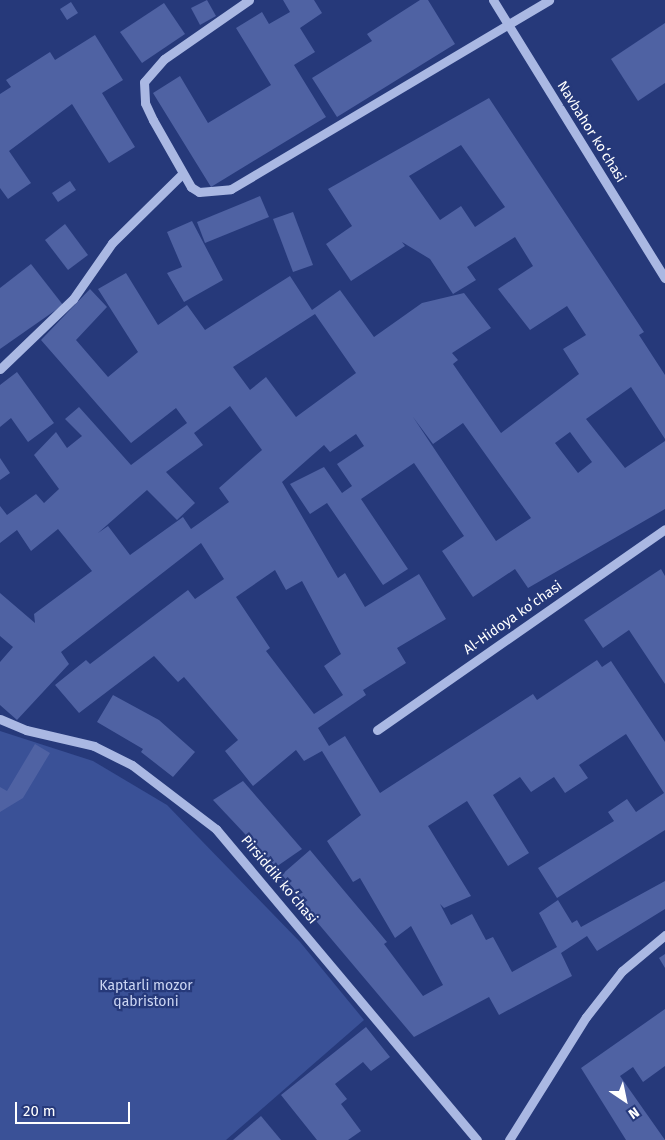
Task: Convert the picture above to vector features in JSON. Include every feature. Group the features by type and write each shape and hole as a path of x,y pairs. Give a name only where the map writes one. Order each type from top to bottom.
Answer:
{"street":[{"path":"249,0 164,59 144,82 145,103 182,174 199,192 231,189 509,26 549,0"},
{"name":"Navbahor koʻchasi","path":"493,0 665,278"},
{"path":"0,369 73,299 112,243 182,174"},
{"name":"Al-Hidoya koʻchasi","path":"377,730 665,529"},
{"name":"Pirsiddik koʻchasi","path":"0,719 26,730 94,746 132,765 216,829 477,1140"},
{"path":"509,1140 586,1017 622,971 665,935"}],"green space":[{"name":"Kaptarli mozor qabristoni","path":"0,731 93,761 167,805 300,942 364,1020 226,1140 0,1140"}],"building":[{"path":"207,0 216,16 200,25 191,8"},
{"path":"283,0 314,0 322,13 300,28 315,52 294,65 326,117 211,187 153,93 180,76 208,123 271,85 236,28 262,12 269,24 290,12"},
{"path":"420,0 428,0 455,44 337,117 312,78 372,41 367,34"},
{"path":"71,2 78,13 67,20 60,9"},
{"path":"164,3 185,34 142,63 120,32"},
{"path":"665,23 665,83 638,101 611,59"},
{"path":"95,35 123,80 102,93 135,147 109,163 72,104 9,151 31,183 8,199 0,188 0,94 11,87 6,80 50,52 55,60"},
{"path":"489,98 644,332 639,335 665,375 665,439 631,387 586,419 625,468 665,441 665,509 528,588 515,569 473,597 442,551 464,536 414,463 361,499 408,569 383,585 327,503 310,514 290,484 324,467 342,493 352,486 337,464 364,446 356,434 330,452 324,445 282,482 338,578 345,573 365,607 419,574 446,619 397,648 406,663 363,690 366,695 318,728 329,746 345,736 380,793 533,694 537,700 597,660 602,667 611,661 665,742 665,830 557,898 538,868 614,821 608,812 627,799 636,812 664,793 626,734 579,765 588,778 565,793 554,777 531,792 520,777 493,795 529,853 508,866 467,801 428,826 471,896 444,908 440,904 451,925 472,914 486,940 493,937 512,972 557,947 539,913 558,900 572,923 577,920 581,927 665,881 665,909 597,951 587,936 561,953 572,976 499,1015 489,997 414,1037 279,877 310,850 387,942 384,944 423,996 443,985 411,926 395,938 360,878 353,882 327,841 361,815 322,751 304,761 296,750 253,786 225,751 238,740 184,677 178,682 154,656 79,713 55,685 86,660 90,664 188,590 195,599 224,579 201,543 61,652 69,664 17,720 0,705 0,662 13,647 0,636 0,593 35,623 34,614 92,571 58,529 31,551 17,530 0,543 0,506 7,515 36,494 44,503 59,489 34,455 56,432 67,448 82,436 65,419 79,407 131,465 187,423 176,408 131,443 41,340 90,289 107,307 76,340 108,377 138,352 98,289 126,273 158,325 187,305 205,330 290,276 312,310 340,290 374,337 422,303 464,293 491,328 452,353 458,360 453,364 501,433 579,374 563,349 586,335 567,306 530,330 498,289 533,266 515,237 467,267 476,280 453,294 430,259 402,242 405,246 351,281 326,244 352,226 328,189","holes":["461,145 505,207 475,227 461,206 440,220 409,176","315,314 356,373 296,417 266,377 250,390 233,367","230,406 262,450 219,488 229,502 191,529 183,517 130,555 108,526 98,533 147,490 177,520 195,503 166,472 203,445 194,433","413,417 433,444 463,423 531,518 496,541","570,432 592,462 578,473 555,443","275,570 286,590 302,581 341,654 324,666 343,695 314,714 266,651 270,648 236,597"]},
{"path":"70,181 76,190 58,202 52,193"},
{"path":"260,196 269,217 205,243 197,222"},
{"path":"293,212 313,265 293,272 273,219"},
{"path":"192,221 223,280 184,302 167,273 182,267 167,232"},
{"path":"65,224 88,255 68,270 45,240"},
{"path":"31,264 63,305 0,349 0,288"},
{"path":"17,372 54,423 28,442 11,418 0,427 0,385"},
{"path":"0,458 10,473 0,480"},
{"path":"661,569 665,576 665,684 629,630 603,648 584,620"},
{"path":"113,695 159,720 195,752 173,777 141,752 143,749 97,722"},
{"path":"35,744 50,753 23,798 0,812 0,787 7,791"},
{"path":"243,781 302,849 276,867 213,800"},
{"path":"665,954 665,968 659,958"},
{"path":"665,1009 665,1066 643,1082 633,1067 620,1076 665,1140 626,1140 581,1068"},
{"path":"366,1027 390,1057 371,1071 363,1062 335,1084 347,1099 341,1104 361,1131 348,1140 317,1140 281,1095"},
{"path":"261,1116 281,1140 233,1140"}]}
